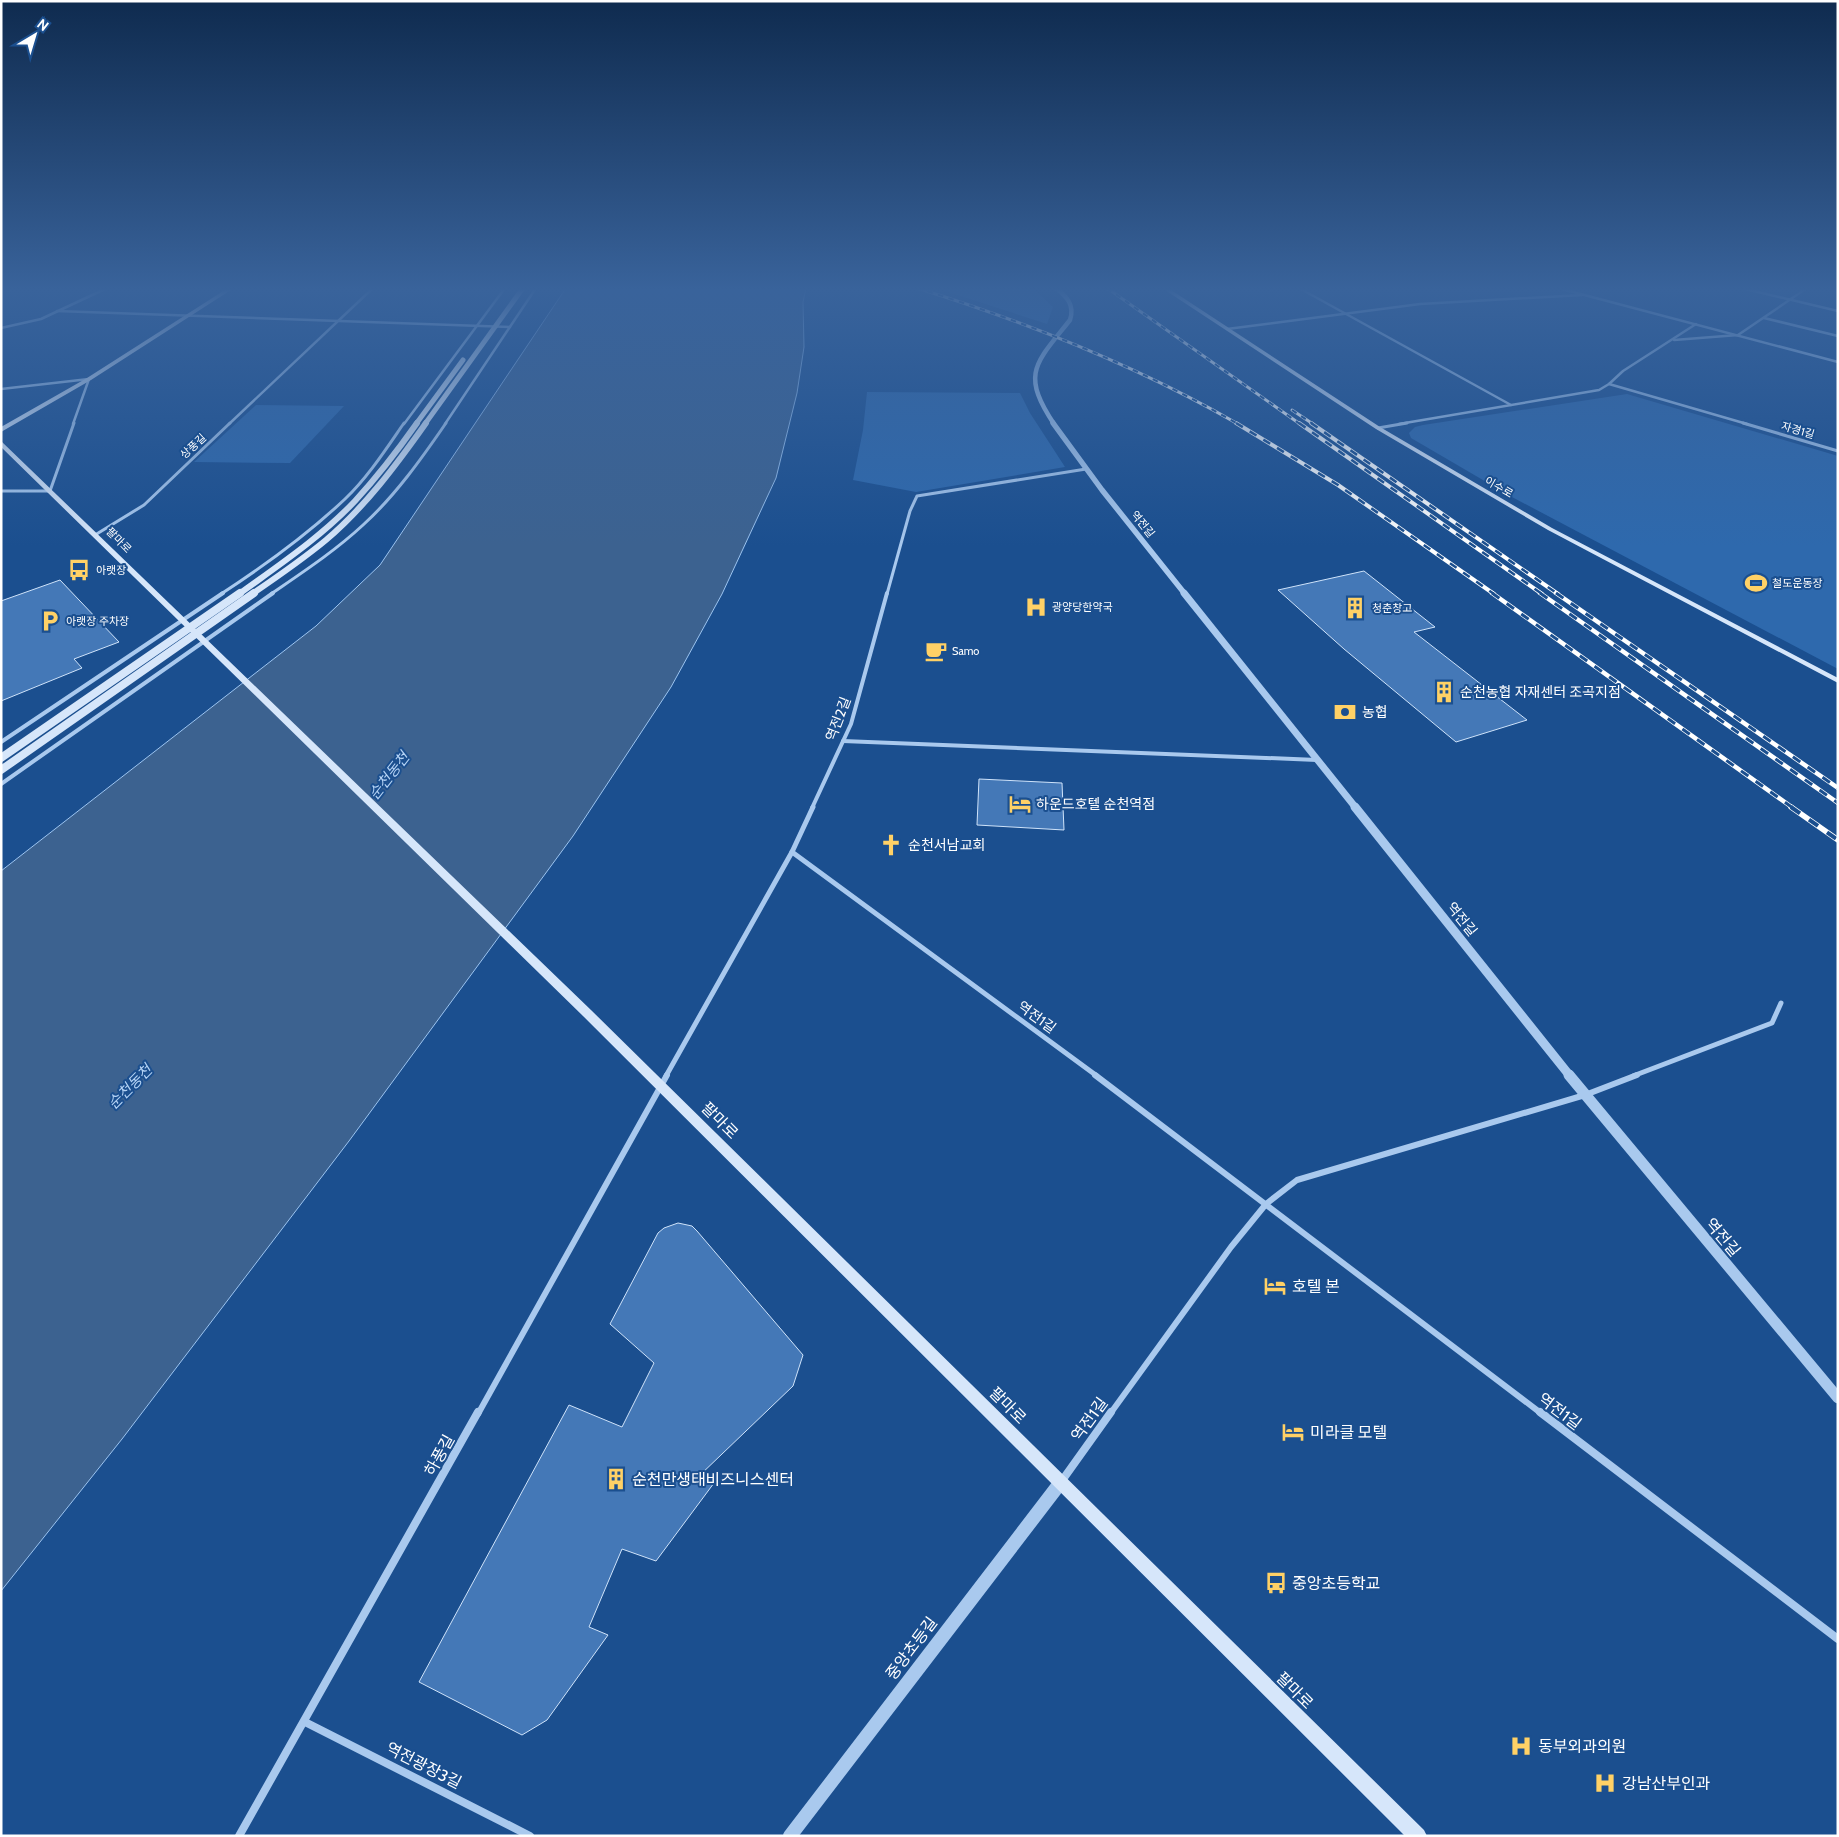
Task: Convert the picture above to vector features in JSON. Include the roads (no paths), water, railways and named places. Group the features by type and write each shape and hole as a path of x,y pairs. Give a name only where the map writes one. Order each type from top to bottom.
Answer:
{"main road":[{"path":"1,430 97,374"},
{"path":"1,758 202,621 309,543 354,502 392,458 453,374"},
{"path":"1,770 274,579 327,539 363,503 401,458 461,374"},
{"name":"이수로","path":"1295,374 1378,428 1550,529 1837,681"},
{"name":"팔마로","path":"1,443 573,999 1418,1836"}],"street":[{"name":"상풍길","path":"95,535 144,505 282,374"},
{"path":"1,742 260,569 346,498 378,462 441,374"},
{"path":"1,784 332,551 364,524 389,498 437,436 479,374"},
{"name":"역전길","path":"1035,374 1036,390 1050,420 1086,469 1585,1095 1838,1398"},
{"path":"1454,374 1512,405"},
{"path":"1378,428 1586,393 1599,390 1620,374"},
{"path":"1,389 89,379 50,491 1,491"},
{"name":"자경1길","path":"1609,384 1838,451"},
{"name":"역전2길","path":"661,1086 792,852 851,724 910,511 917,496 1086,469"},
{"path":"842,741 1317,760"},
{"name":"역전1길","path":"792,852 1266,1204 1838,1639"},
{"path":"1266,1204 1297,1180 1585,1095 1772,1023 1781,1004"},
{"name":"하풍길","path":"239,1836 305,1722 661,1086"},
{"name":"역전1길","path":"1061,1482 1231,1247 1266,1204"},
{"name":"중앙초등길","path":"790,1836 1061,1482"},
{"name":"역전광장3길","path":"305,1722 530,1836"}],"water":[{"name":"순천동천","path":"508,374 800,374 776,478 722,594 671,687 573,836 349,1141 122,1439 1,1591 1,871 316,626 380,565"}],"railway":[{"path":"1141,374 1238,424"},
{"path":"1229,374 1300,424"},
{"path":"1292,410 1313,424"},
{"path":"1236,423 1338,485 1494,594"},
{"path":"1299,423 1542,594"},
{"path":"1311,423 1558,594"},
{"path":"1492,593 1793,808"},
{"path":"1540,593 1838,803"},
{"path":"1556,593 1838,788"},
{"path":"1791,807 1838,840"}],"place":[{"name":"아랫장","path":"79,570"},
{"name":"철도운동장","path":"1756,583"},
{"name":"광양당한약국","path":"1036,607"},
{"name":"청춘창고","path":"1355,608"},
{"name":"아랫장 주차장","path":"50,621"},
{"name":"Samo","path":"936,651"},
{"name":"순천농협 자재센터 조곡지점","path":"1444,692"},
{"name":"농협","path":"1345,712"},
{"name":"하운드호텔 순천역점","path":"1020,804"},
{"name":"순천서남교회","path":"891,845"},
{"name":"호텔 본","path":"1275,1286"},
{"name":"미라클 모텔","path":"1293,1432"},
{"name":"순천만생태비즈니스센터","path":"616,1479"},
{"name":"중앙초등학교","path":"1276,1583"},
{"name":"동부외과의원","path":"1521,1746"},
{"name":"강남산부인과","path":"1605,1783"}]}
